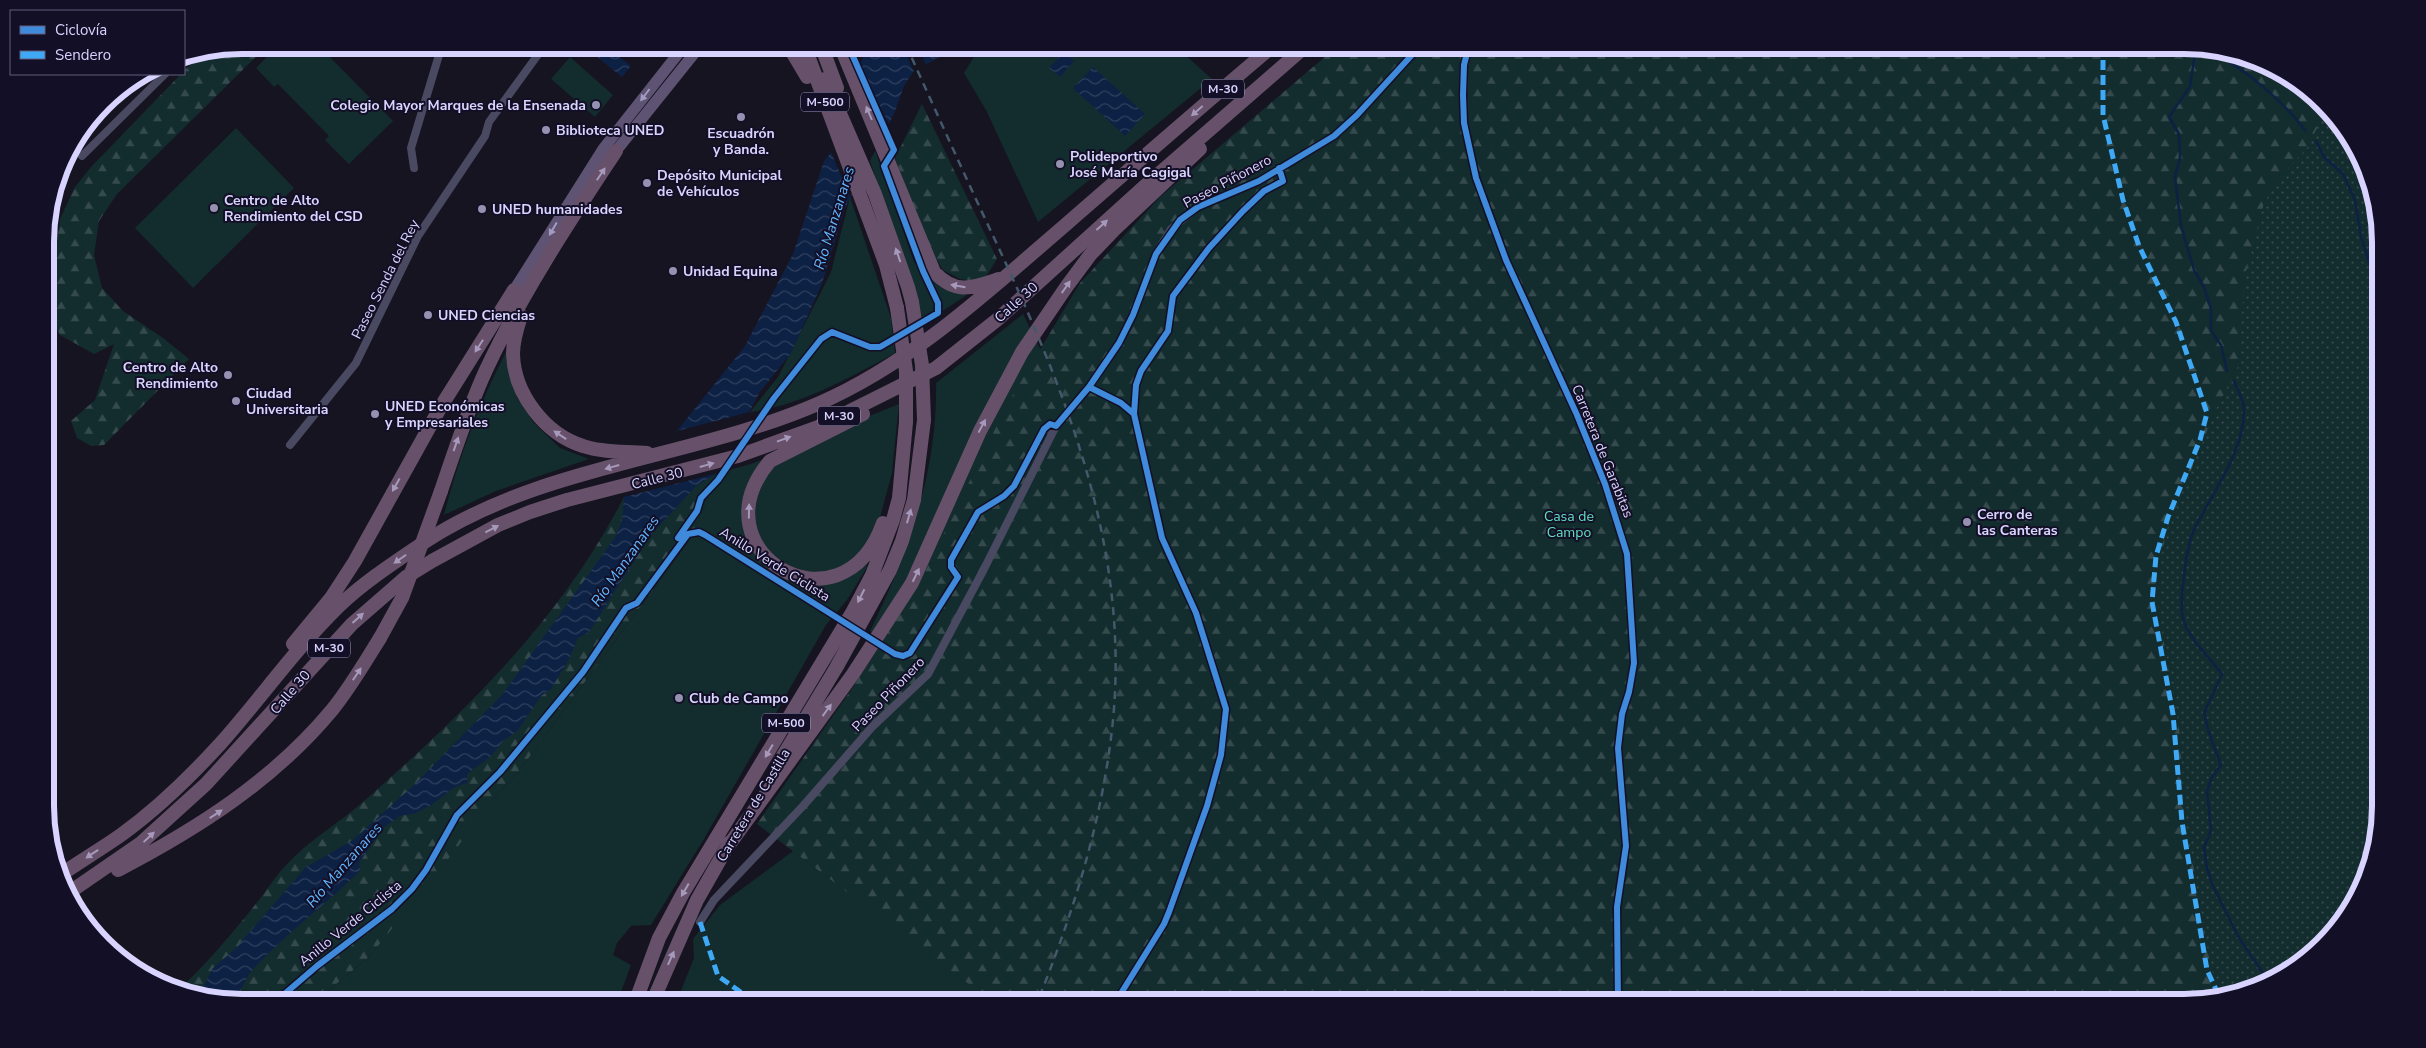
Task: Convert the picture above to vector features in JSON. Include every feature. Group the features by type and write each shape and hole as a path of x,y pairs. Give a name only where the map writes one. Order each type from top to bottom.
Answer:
{"highway":[{"name":"M-500","path":"793,54 807,78"},
{"name":"M-500","path":"798,54 816,100 846,159"},
{"name":"Carretera de Castilla","path":"638,994 659,938 683,893 853,611 872,575 899,498 906,427 906,371 896,308 886,265 807,54"},
{"name":"Carretera de Castilla","path":"656,994 697,900 836,668 890,570 902,541 914,500 924,420 922,365 912,302 875,194 813,54"},
{"name":"M-500","path":"824,54 844,106 852,139"},
{"path":"844,54 888,158 925,255 934,272 948,284 957,288 977,286 1005,277"},
{"name":"M-30","path":"1005,277 1264,54"},
{"name":"M-30","path":"1265,82 1297,54"},
{"path":"726,849 853,674 912,583 980,431 1022,352 1067,286 1102,242 1193,157 1265,82"},
{"name":"Calle 30","path":"73,890 142,843 206,784 352,624 406,577 432,560 498,525 530,512 738,456 818,427 936,368 998,319 1145,186 1265,82"},
{"path":"95,876 116,870 140,858 217,813 258,782 304,741 332,710 380,638 402,598 461,430 486,370 514,313 616,151"},
{"path":"550,255 523,310 515,332 513,355 520,384 533,409 549,427 566,440 605,450 658,453"},
{"name":"Calle 30","path":"66,872 123,834 156,806 232,729 340,605 366,583 425,542 459,522 520,494 658,453 769,423 820,403 873,377 923,344 1005,277"},
{"path":"232,729 250,696 331,598 355,561 440,408 514,290"},
{"path":"906,427 892,496 878,535 864,556 852,568 824,579 811,579 786,571 769,560 753,539 748,511 749,496 755,483 770,461 877,407 936,368"}],"main road":[{"path":"514,290 603,149 689,54"},
{"path":"616,151 690,54"}],"street":[{"path":"414,168 410,148 439,54"},
{"name":"Paseo Senda del Rey","path":"290,445 356,363 418,236 485,136 489,122 538,54"},
{"name":"Paseo Piñonero","path":"700,922 714,900 803,806 872,727 928,674 984,569 1056,426 1089,388 1119,344 1134,315 1156,254 1171,229 1198,207 1259,180 1334,136 1413,54"},
{"name":"Carretera de Garabitas","path":"1468,54 1463,95 1464,123 1476,178 1506,260 1577,415 1619,524 1628,554 1634,664 1629,692 1622,714 1618,748 1626,846 1617,908 1618,994"},
{"path":"82,156 164,75"}],"green space":[{"path":"230,54 259,54 117,194 99,221 94,255 102,288 123,311 163,338 189,359 104,445 91,446 77,438 71,421 95,400 114,344 94,354 60,335 54,323 54,256 60,219 75,187 91,167 180,75 185,75 185,70 195,60 205,57"},
{"path":"270,54 327,54 393,121 349,164 325,140 329,136 278,84 274,87 256,68"},
{"name":"Polideportivo José María Cagigal","path":"976,54 1184,54 1212,79 1038,222 986,110 964,73"},
{"name":"Casa de Campo","path":"1328,54 2196,54 2221,57 2245,64 2289,85 2326,118 2341,137 2358,170 2366,193 2372,230 2372,818 2369,843 2362,867 2341,911 2308,948 2289,963 2256,980 2233,988 2196,994 982,994 757,824 851,690 918,586 1008,403 1080,283 1160,197"},
{"path":"570,57 613,95 595,117 551,79"},
{"path":"922,104 997,259 987,275 977,281 960,279 943,270 930,249 917,220 895,158"},
{"path":"2321,113 2341,137 2353,159 2366,193 2372,230 2371,831 2366,855 2353,889 2341,911 2326,930 2289,963 2256,980 2221,991 2211,969 2186,822 2179,726 2158,609 2159,567 2167,529 2216,409 2241,361 2240,337 2245,275 2264,203 2278,179 2307,148 2317,128"},
{"name":"Centro de Alto Rendimiento del CSD","path":"236,128 294,188 193,288 135,228"},
{"path":"875,150 914,262 939,286 967,295 924,323 870,161"},
{"path":"850,197 891,318 895,353 843,381 806,397 788,404 750,412 778,377 831,272"},
{"path":"1023,314 1043,355 891,644 870,631 897,572 918,510 932,447 936,383"},
{"path":"506,352 508,369 517,398 534,423 560,448 589,459 496,491 444,515 470,432"},
{"name":"Club de Campo","path":"899,404 892,473 866,569 847,600 826,625 704,839 651,925 631,926 617,943 613,955 631,965 620,994 324,994 369,957 491,801 519,771 692,537 718,473 751,464"},
{"path":"718,473 692,537 519,771 491,801 453,853 369,957 324,994 230,994 205,991 183,985 220,947 278,874 300,851 363,802 401,768 438,734 508,662 541,624 571,584 599,542 624,497"},
{"path":"793,851 984,994 680,994 694,958 693,939 720,905"}],"water":[{"path":"597,54 616,54 631,66 622,77 596,56"},
{"name":"Río Manzanares","path":"865,54 948,54 937,58 913,72 904,86 894,114 844,210 822,284 791,353 759,393 718,473 697,485 650,536 589,632 578,638 569,659 551,689 541,696 517,731 503,741 491,756 467,774 467,783 455,787 431,805 416,813 400,816 384,827 359,863 360,871 266,956 253,969 237,993 217,993 202,990 212,969 235,949 306,867 353,840 414,785 502,695 616,536 622,520 624,497 745,346 793,254 824,161 830,154"},
{"path":"1059,54 1066,54 1074,61 1060,77 1049,68 1061,55"},
{"path":"1093,67 1145,114 1125,136 1073,88"}],"pier":[{"path":"906,54 921,54 927,67 915,74"},
{"path":"860,64 889,125 850,197 829,147"},
{"path":"750,412 718,473 624,497 677,431"}],"waterway":[{"path":"2195,54 2190,86 2169,117 2179,134 2180,158 2175,177 2181,226 2194,270 2204,287 2211,309 2211,331 2221,345 2227,371"},
{"path":"2219,57 2260,84 2285,107 2305,130"},
{"path":"2316,141 2324,157 2343,174 2355,200 2361,237 2372,271"},
{"path":"2234,381 2244,406 2243,425 2233,456 2191,539 2183,581 2182,611 2184,622 2191,636 2222,674 2204,713 2221,765 2212,777 2207,791 2211,831 2204,847 2207,868 2213,886 2238,936 2265,976"}],"railway":[{"path":"910,54 1015,284 1065,404 1085,465 1100,526 1111,589 1116,654 1113,720 1102,793 1075,899 1040,994"}],"marked path":[{"path":"2103,54 2103,115 2123,200 2139,246 2176,322 2207,413 2200,440 2168,517 2156,556 2152,602 2173,714 2182,822 2207,970 2217,992"},
{"path":"700,922 718,976 743,994"}],"cycle path":[{"path":"678,538 697,511 701,498 718,480 774,398 821,339 832,332 870,347 880,347 938,313 938,303 923,271 884,166 894,150 852,54"},
{"name":"Anillo Verde Ciclista","path":"284,994 317,966 392,909 412,889 426,870 457,815 500,772 583,672 626,608 637,603 688,534 699,532 705,535 895,654 903,656 910,653 958,577 951,567 951,560 978,512 1004,496 1014,486 1044,429 1050,424 1056,426 1089,387 1119,343 1133,315 1156,254 1180,220 1198,207 1259,181 1334,136 1357,115 1413,54"},
{"path":"1467,54 1464,65 1464,123 1476,178 1506,260 1577,415 1605,484 1627,554 1634,663 1629,692 1622,714 1618,748 1626,846 1617,907 1618,994"},
{"path":"1134,414 1136,385 1141,371 1168,331 1173,296 1209,248 1243,211 1264,191 1283,181 1279,168"},
{"path":"1089,387 1121,403 1134,414 1162,538 1196,613 1226,709 1221,755 1207,806 1169,912 1164,924 1121,994"}],"place":[{"name":"Colegio Mayor Marques de la Ensenada","path":"596,105"},
{"name":"Escuadrón y Banda.","path":"741,117"},
{"name":"Biblioteca UNED","path":"546,130"},
{"name":"Polideportivo José María Cagigal","path":"1060,164"},
{"name":"Depósito Municipal de Vehículos","path":"647,183"},
{"name":"Centro de Alto Rendimiento del CSD","path":"214,208"},
{"name":"UNED humanidades","path":"482,209"},
{"name":"Unidad Equina","path":"673,271"},
{"name":"UNED Ciencias","path":"428,315"},
{"name":"Centro de Alto Rendimiento","path":"228,375"},
{"name":"Ciudad Universitaria","path":"236,401"},
{"name":"UNED Económicas y Empresariales","path":"375,414"},
{"name":"Cerro de las Canteras","path":"1967,522"},
{"name":"Club de Campo","path":"679,698"}]}
